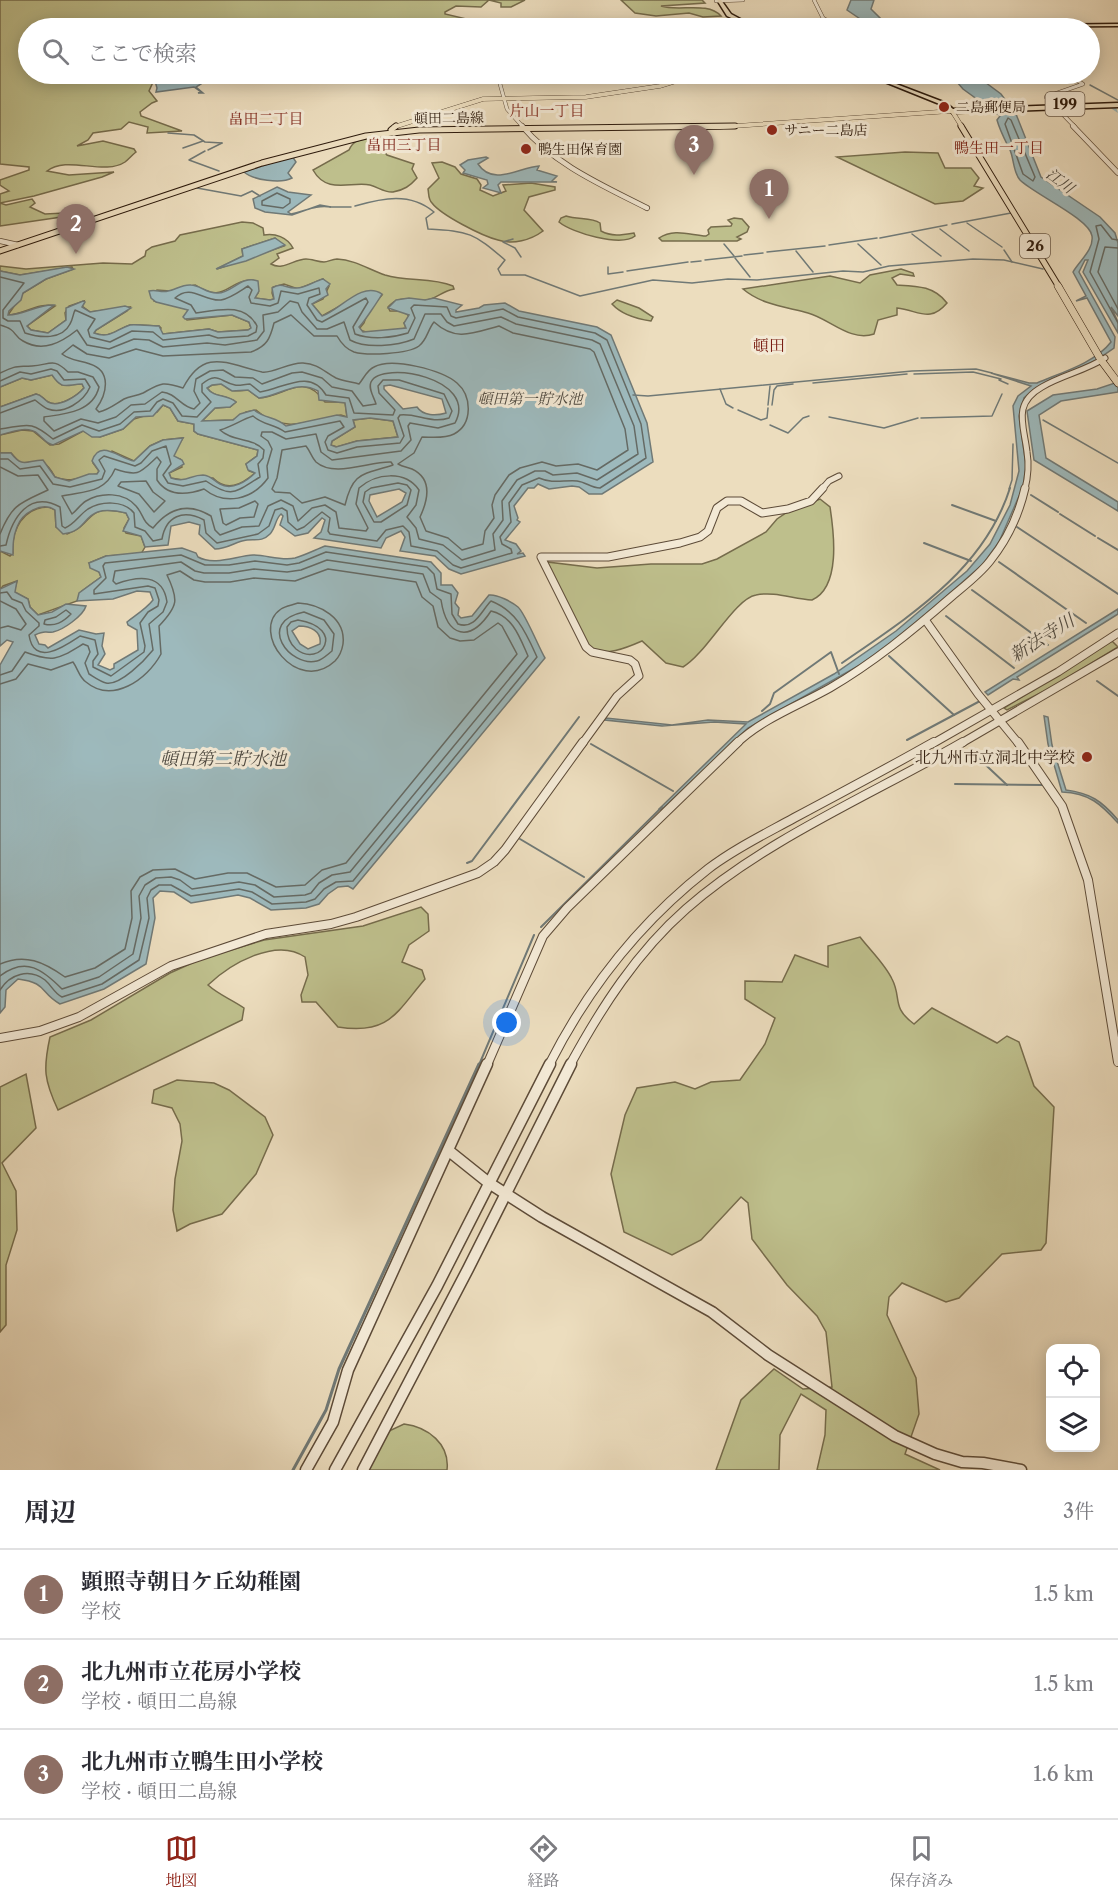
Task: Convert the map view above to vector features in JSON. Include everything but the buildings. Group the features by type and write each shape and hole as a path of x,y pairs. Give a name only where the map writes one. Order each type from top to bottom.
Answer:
{"highway":[{"path":"717,1 735,18"},
{"path":"1100,25 1118,25"},
{"name":"199","path":"894,84 954,110 1117,104"},
{"name":"199","path":"1054,105 1117,104"}],"main road":[{"name":"頓田二島線","path":"391,130 396,126 483,99 596,96 666,84"},
{"name":"頓田二島線","path":"0,250 198,181 299,150 341,138 391,130 720,127 954,110"},
{"name":"26","path":"954,110 1103,359 1118,380"},
{"name":"頓田二島線","path":"17,244 343,139 392,131 520,128"}],"street":[{"path":"717,1 742,0"},
{"path":"814,0 823,18"},
{"path":"1083,84 1046,97 1118,173"},
{"path":"501,97 520,128 538,145 566,166 647,208"},
{"path":"520,128 562,167 636,206"},
{"path":"0,241 17,244"},
{"path":"306,1470 333,1422 348,1370 449,1151 543,936 567,908 744,736 842,680 926,621 981,572 994,557 1020,505 1028,477 1029,457 1022,408 1025,401 1035,392 1103,359"},
{"path":"0,1038 40,1031 79,1017 171,966 266,934 331,924 356,917 478,873 494,862 516,836 617,696 639,676 637,668 627,659 592,652 586,647 541,557 608,557 680,543 700,537 708,531 717,508 727,501 741,501 762,513 788,509 811,501 829,481 839,476"},
{"path":"926,621 1000,722 1010,731 1062,806 1088,879 1118,1062"},
{"path":"335,1470 437,1286 562,1039 602,975 652,918 709,868 992,711 1118,633"},
{"path":"363,1470 455,1298 576,1051 618,985 657,937 730,873 773,846 1000,722 1118,652"},
{"path":"449,1151 489,1183 572,1236 712,1312 768,1355 895,1436 934,1454 962,1462 1021,1470"}],"green space":[{"path":"0,0 489,0 481,7 456,6 445,12 445,14 462,18 18,18 18,84 152,84 149,91 157,101 140,112 141,116 182,131 147,133 148,127 129,122 121,129 93,133 88,140 77,146 103,141 134,149 136,152 125,162 116,166 65,165 55,167 47,171 69,175 114,172 34,196 0,203 0,194 9,191 0,185 0,180 29,170 29,167 0,164"},
{"path":"489,0 525,0 511,7 501,7 501,3"},
{"path":"621,0 702,0 705,3 661,6 708,9 721,16 703,17 689,13 656,16 635,13"},
{"path":"369,139 378,144 387,155 414,164 412,169 417,178 404,189 390,192 363,184 332,185 319,178 313,170 349,150 357,141"},
{"path":"905,152 938,153 945,168 971,168 979,178 974,186 983,188 963,201 935,204 837,157"},
{"path":"442,162 455,167 461,174 477,179 481,185 480,190 493,196 506,191 503,185 531,183 555,187 555,190 529,197 524,210 543,231 522,241 504,241 472,230 444,213 429,198 428,189 439,178 432,163"},
{"path":"32,199 35,203 30,207 45,214 84,212 0,226 0,203 6,205"},
{"path":"566,216 596,221 600,223 601,231 609,234 634,233 635,236 619,240 585,234 559,222"},
{"path":"742,219 749,227 747,232 737,237 741,239 737,241 662,241 659,238 670,233 706,236 711,227 731,226 728,220"},
{"path":"242,222 253,223 263,228 264,235 280,237 293,248 277,254 279,258 271,264 275,266 306,259 324,262 335,259 344,260 385,275 436,281 453,286 454,289 431,299 420,301 404,299 393,302 388,307 390,311 403,311 410,317 404,323 406,328 382,332 359,329 368,311 382,295 365,292 322,316 312,304 323,299 329,286 323,279 298,289 284,284 273,287 274,299 270,300 254,298 258,293 258,284 253,280 244,281 213,293 195,285 170,291 157,290 154,301 187,309 189,311 184,317 187,320 232,315 249,322 251,328 248,330 218,332 209,329 163,334 159,326 132,325 100,335 94,333 96,330 130,307 90,312 82,306 84,301 69,306 65,313 66,320 48,333 31,330 27,326 55,306 37,307 8,315 23,293 46,279 73,269 72,267 20,275 0,271 0,266 26,269 103,263 132,264 145,256 146,251 152,247 175,241 180,235","holes":["275,238 284,246 217,269 243,256 242,249"]},
{"path":"901,269 913,273 914,276 900,274 892,278 897,285 931,290 947,303 935,313 930,314 897,308 897,315 878,320 874,334 865,336 848,332 808,313 758,299 743,289 830,276 860,283 870,275"},
{"path":"617,300 639,308 653,317 651,321 635,318 620,311 612,304"},
{"path":"52,375 62,385 82,384 84,388 72,398 62,402 48,402 36,394 0,407 0,387 22,378 31,380"},
{"path":"223,384 231,390 248,390 259,398 294,388 310,388 325,402 345,402 347,417 341,415 307,423 286,424 276,422 256,410 246,412 233,420 202,421 215,408 230,407 236,402 213,393 207,388"},
{"path":"163,405 170,408 178,421 194,424 194,431 198,434 258,450 257,456 246,464 249,471 255,473 239,484 229,486 213,478 183,480 171,478 169,473 182,467 180,459 175,458 173,454 183,438 163,440 150,446 134,461 112,451 93,463 99,471 97,474 71,480 55,477 48,466 41,462 20,463 11,453 0,453 0,435 22,430 33,431 50,445 59,444 83,431 100,437 123,429 134,419 157,412"},
{"path":"370,418 393,421 398,437 357,441 337,447 331,445 332,441 355,427 353,420"},
{"path":"820,499 830,507 834,544 828,584 821,593 812,600 770,594 756,595 748,599 683,667 666,663 642,641 609,652 589,648 547,562 597,568 651,564 702,564 717,559 766,532 777,519 786,513"},
{"path":"49,507 55,510 56,527 67,534 83,525 96,512 126,513 129,519 124,528 126,533 141,536 145,547 141,554 106,556 89,563 101,577 82,591 77,601 38,615 30,607 28,599 14,592 17,581 3,586 0,590 0,551 10,556 13,553 14,536 20,521 32,511"},
{"path":"1112,641 1118,647 1054,686 1007,710 1004,708"},
{"path":"421,907 428,914 429,931 409,945 402,962 422,970 425,979 390,1019 369,1028 338,1027 316,1002 302,1002 301,995 308,975 305,957 281,950 267,952 228,969 208,985 244,1008 242,1020 58,1110 46,1074 50,1037 91,1020 170,973 201,959 264,940 363,926"},
{"path":"860,937 889,973 902,1012 914,1024 932,1008 997,1043 1007,1036 1019,1042 1034,1086 1054,1107 1046,1243 1041,1250 1002,1254 959,1298 946,1302 902,1283 889,1297 887,1315 916,1378 919,1414 905,1454 940,1470 817,1470 825,1435 826,1410 801,1394 780,1435 779,1470 716,1470 741,1400 774,1369 803,1389 832,1387 826,1332 817,1316 787,1285 752,1239 748,1203 741,1197 701,1240 672,1255 624,1232 611,1174 625,1115 637,1088 675,1082 695,1089 711,1082 740,1080 765,1044 775,1018 745,999 745,981 782,982 795,955 828,967 828,946"},
{"path":"26,1074 36,1128 2,1163 16,1191 17,1230 6,1265 6,1325 0,1332 0,1087"},
{"path":"177,1080 214,1083 229,1090 265,1117 273,1135 256,1174 222,1214 190,1224 177,1231 173,1210 175,1179 182,1141 180,1124 172,1108 152,1103 154,1090"},
{"path":"404,1424 421,1429 436,1438 445,1452 447,1470 367,1470 389,1431"}],"water":[{"path":"851,0 874,0 871,9 880,18 859,18 847,10"},
{"path":"156,84 201,84 196,87 203,93 198,93 201,92 194,87 156,92"},
{"path":"959,84 988,84 1001,94 1016,114 1041,177 1100,217 1115,233 1118,243 1118,316 1111,307 1118,322 1118,333 1083,272 1088,260 1085,260 1079,272 1115,337 1114,348 1095,361 1033,390 1024,398 1019,416 1026,466 1023,487 999,542 983,564 899,638 860,665 748,728 661,810 659,809 746,724 714,722 662,726 605,720 606,718 672,725 708,720 748,722 834,674 896,631 967,571 990,544 1010,505 1019,471 1013,406 1018,396 1031,386 991,373 1037,383 1087,362 1111,342 1087,298 1076,301 1086,296 1073,272 1091,246 1092,236 1089,229 1020,180 998,124 997,120 1000,116"},
{"path":"292,156 296,162 288,173 292,178 287,180 260,179 244,172"},
{"path":"488,158 478,164 484,171 491,174 507,174 539,166 537,170 557,176 552,181 557,182 501,182 498,185 501,193 483,188 488,184 487,180 463,173 465,170 460,165 468,160"},
{"path":"277,187 288,192 311,195 288,212 291,214 308,209 292,215 265,212 255,208 253,199"},
{"path":"275,238 285,245 246,261 216,269 243,256 242,249"},
{"name":"頓田第一貯水池","path":"67,267 74,269 46,279 23,293 21,300 9,311 8,315 14,315 42,306 54,305 27,326 31,330 48,333 66,320 66,308 83,301 85,302 82,307 90,312 125,306 131,308 96,330 94,333 100,335 132,325 159,326 163,334 209,329 218,332 248,330 251,328 249,322 232,315 185,319 183,317 188,310 156,302 151,298 149,291 165,291 191,285 218,293 252,280 258,281 259,291 255,298 270,300 274,299 272,288 275,286 299,288 323,279 330,284 326,289 328,295 312,304 322,316 359,293 374,291 382,294 359,327 363,332 406,328 404,323 409,315 388,308 396,300 409,298 425,300 434,298 462,305 456,312 484,305 505,303 519,311 597,327 611,335 647,423 653,462 602,494 589,494 579,487 572,486 549,489 538,484 534,488 528,488 514,506 517,520 520,522 505,540 516,544 521,551 517,554 523,553 525,556 461,574 449,569 435,556 400,551 405,537 401,531 386,538 381,548 314,538 321,532 325,520 322,518 308,533 295,536 280,525 283,516 281,514 272,532 259,540 243,541 215,549 199,534 200,525 189,522 171,526 168,545 145,547 141,536 123,531 129,519 126,513 101,511 93,514 79,528 63,534 56,527 55,510 44,507 33,510 23,517 14,538 13,555 0,551 0,453 11,453 22,462 43,460 55,477 69,481 89,474 97,474 99,471 92,461 100,451 105,450 134,461 150,446 163,440 183,438 174,456 182,460 184,464 169,473 171,478 180,480 203,475 225,486 234,486 244,482 255,473 248,470 246,464 257,456 258,450 198,434 194,431 194,424 178,421 170,408 163,405 153,416 136,417 123,429 100,437 92,437 83,431 53,445 34,431 29,430 0,435 0,407 36,394 48,402 62,402 72,398 84,388 82,384 61,385 52,375 31,380 22,378 0,387 0,271 20,275","holes":["221,384 232,391 248,390 259,398 295,387 310,388 318,391 319,400 345,403 347,417 337,415 286,426 254,410 240,414 233,420 202,421 215,408 230,407 236,402 210,391 207,388","390,385 442,399 446,413 430,414 417,407 403,409 384,389 384,386","370,418 393,421 398,437 357,441 336,447 331,445 332,441 355,427 353,420","399,489 406,493 402,502 377,517 369,501 370,495"]},
{"path":"1118,382 1118,392 1061,401 1039,415 1046,458 1118,502 1118,511 1034,460 1027,411 1053,395 1097,389"},
{"name":"頓田第二貯水池","path":"325,546 431,562 441,573 441,585 452,585 458,593 455,603 459,608 458,615 461,618 472,616 489,595 504,599 521,611 545,658 353,889 348,886 338,887 319,904 306,908 271,910 250,898 238,895 191,903 174,892 160,891 153,898 155,918 146,964 104,989 60,1004 34,983 18,979 6,990 5,1007 0,1013 0,665 13,642 7,640 0,646 0,589 17,581 15,592 28,599 30,607 38,615 52,612 66,604 86,606 77,618 62,628 35,635 39,644 48,648 79,630 96,634 104,633 102,646 105,654 98,665 110,670 114,668 114,664 138,650 137,630 127,622 153,600 150,592 137,591 113,599 77,601 79,593 101,577 99,572 90,568 89,563 106,556 182,548 196,553 204,560 211,561 253,555 290,559","holes":["303,626 317,633 320,644 308,649 300,644 292,631"]},
{"path":"1118,609 1118,614 1017,677 1019,680 1013,679 988,695 985,692"},
{"path":"1044,716 1048,717 1052,745 1066,790 1082,793 1095,799 1112,813 1118,823 1106,810 1087,797 1062,792 1048,744"}],"waterway":[{"path":"1090,85 1118,100"},
{"path":"1118,104 1112,107 1118,111"},
{"path":"168,133 194,135 205,142 222,143 208,150"},
{"path":"183,148 203,141"},
{"path":"205,151 189,160 219,171"},
{"path":"197,188 241,196 252,191 260,196"},
{"path":"355,206 396,198 415,202 434,212 426,218 428,229 470,235 486,244 505,260 498,269 501,275 525,275 580,296 653,280 692,283 728,279 757,280 843,271 863,272 889,266 973,259 1012,262"},
{"path":"330,207 351,207"},
{"path":"952,224 1011,213"},
{"path":"967,223 1002,247"},
{"path":"880,238 947,225"},
{"path":"940,229 969,251"},
{"path":"912,234 941,256"},
{"path":"829,245 877,238"},
{"path":"513,239 503,242 515,248 521,257"},
{"path":"724,244 734,256"},
{"path":"858,244 881,265"},
{"path":"767,252 825,246"},
{"path":"1004,250 1012,262"},
{"path":"796,251 813,272"},
{"path":"744,255 763,253"},
{"path":"705,260 742,256"},
{"path":"735,258 750,277"},
{"path":"691,262 701,261"},
{"path":"627,271 688,262"},
{"path":"1012,262 1043,269"},
{"path":"608,267 608,274 623,272"},
{"path":"720,389 912,371 976,369 992,373"},
{"path":"914,374 973,372 1001,379 999,380 1008,384"},
{"path":"813,383 907,374"},
{"path":"772,405 774,390 777,386 793,384"},
{"path":"768,405 770,386"},
{"path":"633,395 648,396 720,389"},
{"path":"720,389 726,404 733,408"},
{"path":"921,418 992,416 1002,394"},
{"path":"738,410 761,420 767,418 768,408"},
{"path":"770,425 788,433 803,418 809,416"},
{"path":"829,417 884,428 918,418"},
{"path":"1043,420 1118,463"},
{"path":"1009,489 1012,480 1013,444"},
{"path":"996,521 1010,488"},
{"path":"1031,495 1058,512"},
{"path":"952,505 996,521"},
{"path":"1060,514 1095,536"},
{"path":"969,560 996,521"},
{"path":"1017,527 1118,594"},
{"path":"1098,538 1118,550"},
{"path":"924,543 969,560"},
{"path":"842,663 918,609 942,589 969,560"},
{"name":"新法寺川","path":"999,562 1086,623"},
{"name":"新法寺川","path":"972,590 1048,645"},
{"name":"新法寺川","path":"946,616 1014,668"},
{"path":"762,711 770,704 774,693 831,652 839,674"},
{"path":"889,656 954,715"},
{"path":"1097,681 1118,696"},
{"path":"954,715 980,701"},
{"path":"907,740 954,715"},
{"path":"467,863 472,861 579,717"},
{"path":"591,744 673,791"},
{"path":"974,754 1007,785"},
{"path":"955,784 1007,785"},
{"path":"1007,785 1042,785"},
{"path":"541,927 662,807"},
{"path":"520,839 584,877"},
{"path":"479,1065 534,935"},
{"path":"293,1470 326,1410 339,1369 479,1064"}],"place":[{"name":"二島郵便局","path":"944,107"},
{"name":"サニー二島店","path":"772,130"},
{"name":"鴨生田保育園","path":"526,149"},
{"name":"北九州市立鴨生田小学校","path":"694,175"},
{"name":"顕照寺朝日ケ丘幼稚園","path":"769,219"},
{"name":"北九州市立花房小学校","path":"76,254"},
{"name":"北九州市立洞北中学校","path":"1087,757"}],"district":[{"name":"片山一丁目","path":"547,111"},
{"name":"畠田二丁目","path":"266,119"},
{"name":"畠田三丁目","path":"404,145"},
{"name":"鴨生田一丁目","path":"999,148"},
{"name":"頓田","path":"769,345"}],"water label":[{"name":"江川","path":"1060,181"}]}
